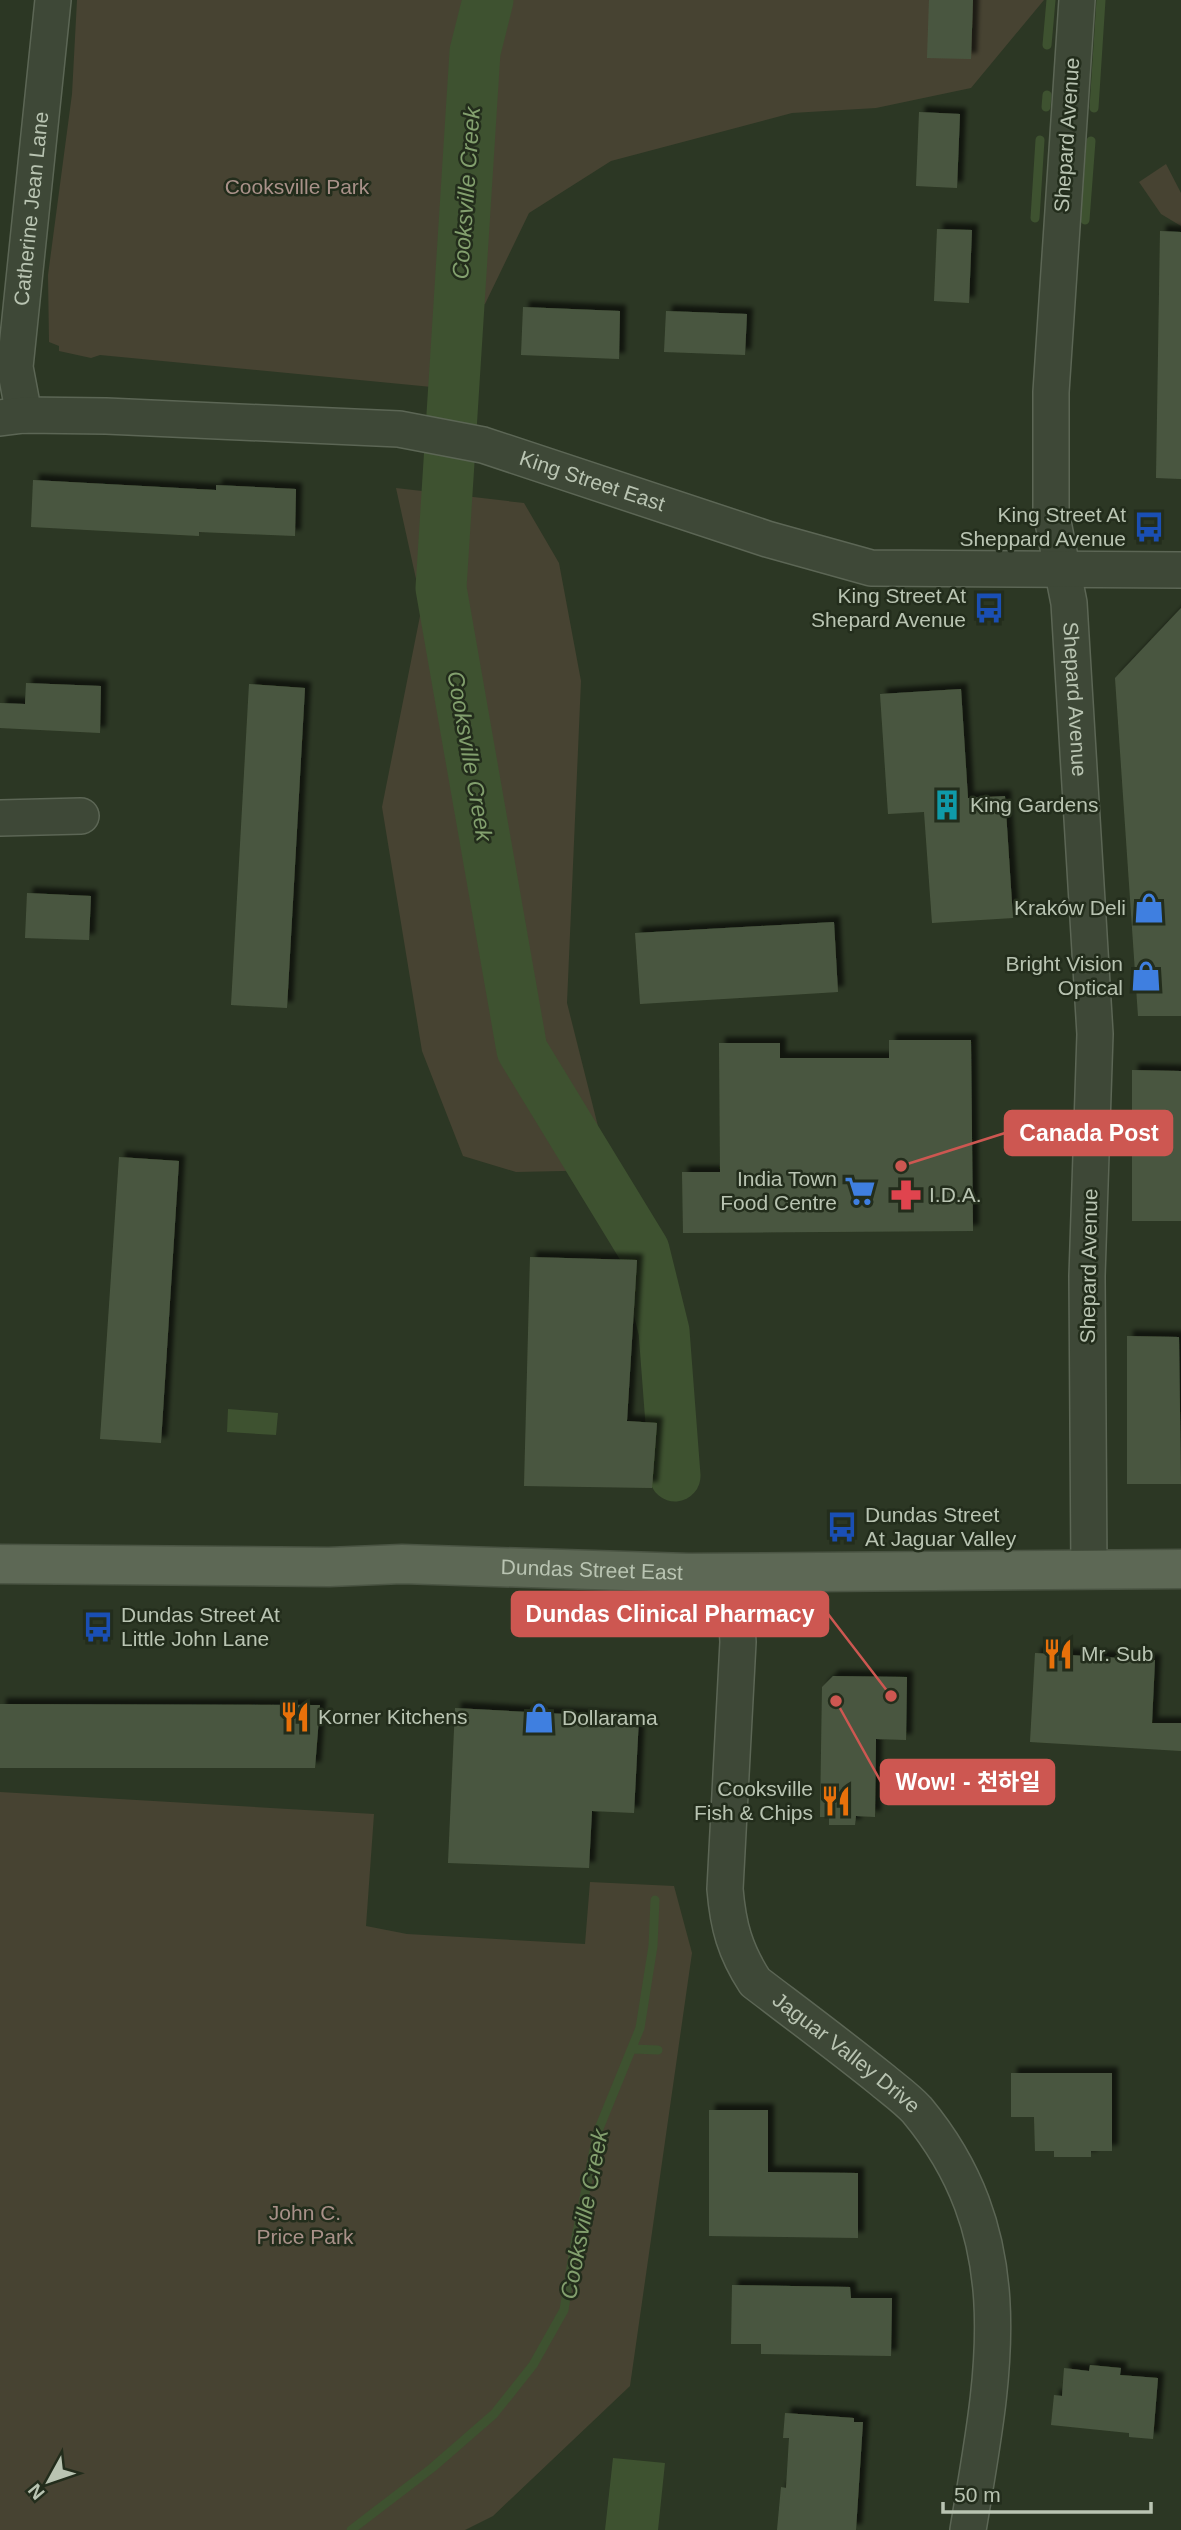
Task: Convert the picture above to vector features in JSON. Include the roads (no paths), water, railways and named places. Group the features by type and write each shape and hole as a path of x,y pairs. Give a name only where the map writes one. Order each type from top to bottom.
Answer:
{"main road":[{"name":"Dundas Street East","path":"0,1564 329,1567 402,1564 734,1572 1181,1569"}],"street":[{"name":"Catherine Jean Lane","path":"12,416 53,0"},
{"name":"Shepard Avenue","path":"1077,0 1051,392 1051,512 1070,616 1095,1034 1087,1276 1089,1569"},
{"name":"King Street East","path":"12,416 271,422 399,429 483,445 767,538 871,568 1181,570"},
{"path":"0,818 80,816"},
{"name":"Jaguar Valley Drive","path":"734,1572 738,1642 726,1851 728,1927 738,1957 755,1982 916,2109 968,2189 982,2227 995,2310 992,2360 968,2530"}],"waterway":[{"name":"Cooksville Creek","path":"488,0 475,52 441,588 522,1050 644,1250 664,1331 675,1476"},
{"path":"1047,45 1051,0"},
{"path":"1094,108 1101,0"},
{"path":"1046,107 1047,95"},
{"path":"1035,218 1040,140"},
{"path":"1085,220 1091,141"},
{"name":"Cooksville Creek","path":"351,2530 432,2468 494,2414 533,2365 564,2310 598,2131 640,2028 653,1946 655,1900"},
{"path":"633,2049 658,2050"}],"place":[{"name":"King Street At Sheppard Avenue","path":"1149,527"},
{"name":"King Street At Shepard Avenue","path":"989,608"},
{"name":"King Gardens","path":"947,805"},
{"name":"Kraków Deli","path":"1149,908"},
{"name":"Bright Vision Optical","path":"1146,976"},
{"name":"Canada Post","path":"901,1166"},
{"name":"India Town Food Centre","path":"860,1191"},
{"name":"I.D.A.","path":"906,1195"},
{"name":"Dundas Street At Jaguar Valley","path":"842,1527"},
{"name":"Dundas Street At Little John Lane","path":"98,1627"},
{"name":"Mr. Sub","path":"1058,1654"},
{"name":"Dundas Clinical Pharmacy","path":"891,1696"},
{"name":"Wow! - 천하일","path":"836,1701"},
{"name":"Korner Kitchens","path":"295,1717"},
{"name":"Dollarama","path":"539,1718"},
{"name":"Cooksville Fish & Chips","path":"836,1801"}],"park label":[{"name":"Cooksville Park","path":"297,187"},
{"name":"John C. Price Park","path":"305,2225"}]}
